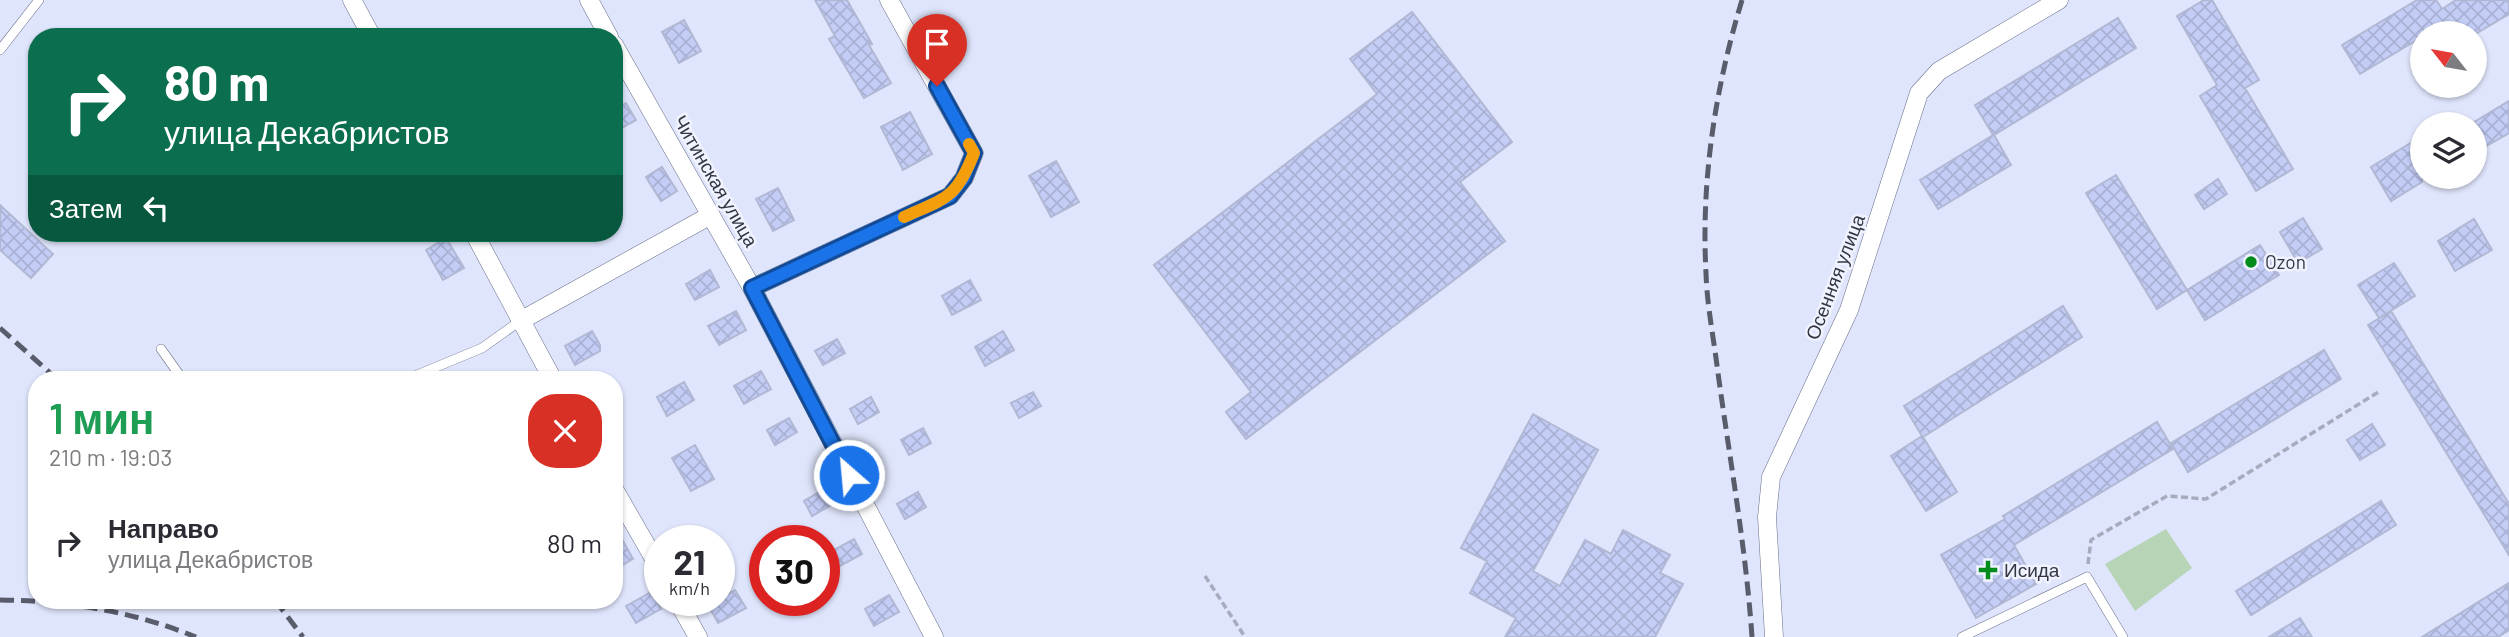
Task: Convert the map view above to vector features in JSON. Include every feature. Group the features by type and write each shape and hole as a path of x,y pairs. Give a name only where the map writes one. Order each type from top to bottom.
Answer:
{"street":[{"path":"352,0 367,28"},
{"path":"589,0 605,28"},
{"path":"752,288 950,196 964,178 974,153 889,0"},
{"name":"Осенняя улица","path":"1774,637 1767,517 1771,477 1849,310 1919,93 1938,71 2059,0"},
{"name":"Читинская улица","path":"623,61 752,288 934,637"},
{"path":"520,321 710,215"},
{"path":"479,242 547,371"},
{"path":"623,505 644,541"},
{"path":"686,616 698,637"}],"lane":[{"path":"0,50 39,0"},
{"path":"427,371 482,348 520,321"},
{"path":"160,349 176,371"},
{"path":"1962,637 2087,577 2123,637"}],"path":[{"path":"2087,577 2091,540 2168,496 2206,499 2379,391"},
{"path":"1205,576 1245,637"}],"green space":[{"path":"2166,529 2192,568 2135,611 2105,564"}],"building":[{"path":"815,0 847,0 891,83 864,98 829,39 835,36"},
{"path":"2204,0 2212,0 2259,80 2245,88 2293,169 2256,191 2200,96 2217,85 2177,16"},
{"path":"2417,0 2436,0 2442,9 2456,0 2509,0 2509,14 2487,27 2487,21 2410,21 2410,44 2360,74 2342,45"},
{"path":"1412,12 1512,142 1460,182 1505,241 1246,439 1226,412 1251,392 1154,265 1377,94 1350,59"},
{"path":"2118,18 2136,48 1994,135 2011,165 1938,209 1920,180 1993,135 1975,105"},
{"path":"684,20 701,51 679,63 662,32"},
{"path":"2509,101 2509,133 2487,146 2487,114"},
{"path":"626,103 636,120 623,127 623,105"},
{"path":"910,112 932,154 903,170 881,127"},
{"path":"2410,143 2411,189 2391,201 2371,167"},
{"path":"1056,161 1079,202 1051,217 1029,176"},
{"path":"662,167 677,191 661,201 646,177"},
{"path":"2116,175 2187,290 2157,309 2086,193"},
{"path":"2218,179 2227,194 2204,209 2195,195"},
{"path":"778,188 794,220 773,231 756,199"},
{"path":"0,205 28,231 28,242 40,242 53,254 31,278 0,250"},
{"path":"2303,218 2322,249 2298,263 2280,232"},
{"path":"2474,219 2492,250 2455,271 2438,241"},
{"path":"439,242 448,242 464,268 443,280 426,250"},
{"path":"2260,245 2279,275 2205,320 2187,290"},
{"path":"2394,263 2415,296 2379,318 2358,285"},
{"path":"710,270 719,287 695,300 686,284"},
{"path":"970,280 981,300 952,315 942,296"},
{"path":"2063,306 2082,337 1923,437 1957,492 1926,511 1891,456 1922,436 1904,406"},
{"path":"736,311 746,330 719,345 708,326"},
{"path":"2391,311 2509,504 2509,555 2368,325"},
{"path":"592,331 600,345 600,351 575,365 565,346"},
{"path":"1003,331 1014,350 985,366 975,347"},
{"path":"837,339 845,353 823,365 815,351"},
{"path":"2324,350 2341,379 2188,472 2171,443"},
{"path":"761,371 771,389 744,404 734,386"},
{"path":"684,382 694,400 667,416 657,397"},
{"path":"1033,392 1041,406 1019,418 1011,403"},
{"path":"871,397 879,412 858,424 850,409"},
{"path":"1533,414 1598,450 1533,571 1560,586 1585,540 1611,554 1623,530 1670,555 1660,573 1683,584 1655,637 1505,637 1516,618 1470,593 1487,561 1461,548"},
{"path":"789,418 797,432 775,445 767,430"},
{"path":"2157,422 2173,449 2014,545 2036,584 1976,618 1941,555 2005,519 2003,516"},
{"path":"2372,424 2385,445 2360,460 2347,440"},
{"path":"923,428 931,443 909,455 901,440"},
{"path":"695,445 714,479 691,491 672,458"},
{"path":"825,489 833,504 812,516 804,501"},
{"path":"918,492 926,507 905,519 897,504"},
{"path":"2381,501 2396,525 2251,615 2236,591"},
{"path":"854,539 862,554 840,566 840,547"},
{"path":"623,541 633,559 623,565"},
{"path":"2509,583 2509,630 2498,637 2422,637"},
{"path":"735,590 746,608 735,614"},
{"path":"889,595 899,612 874,626 865,609"},
{"path":"644,596 644,616 648,616 636,623 626,606"},
{"path":"714,616 731,616 718,623"},
{"path":"2300,618 2312,637 2269,637"}],"railway":[{"path":"1742,0 1717,101 1708,169 1705,238 1709,310 1742,538 1752,637"},
{"path":"0,328 48,371"},
{"path":"0,600 28,602"},
{"path":"100,609 148,620 196,637"},
{"path":"282,609 303,637"}],"slow traffic":[{"path":"904,217 950,196 964,178 974,153 969,144"}],"place":[{"name":"Ozon","path":"2251,262"},
{"name":"Исида","path":"1988,570"}],"route":[{"path":"849,475 752,288 950,196 964,178 974,153 937,86"}]}
